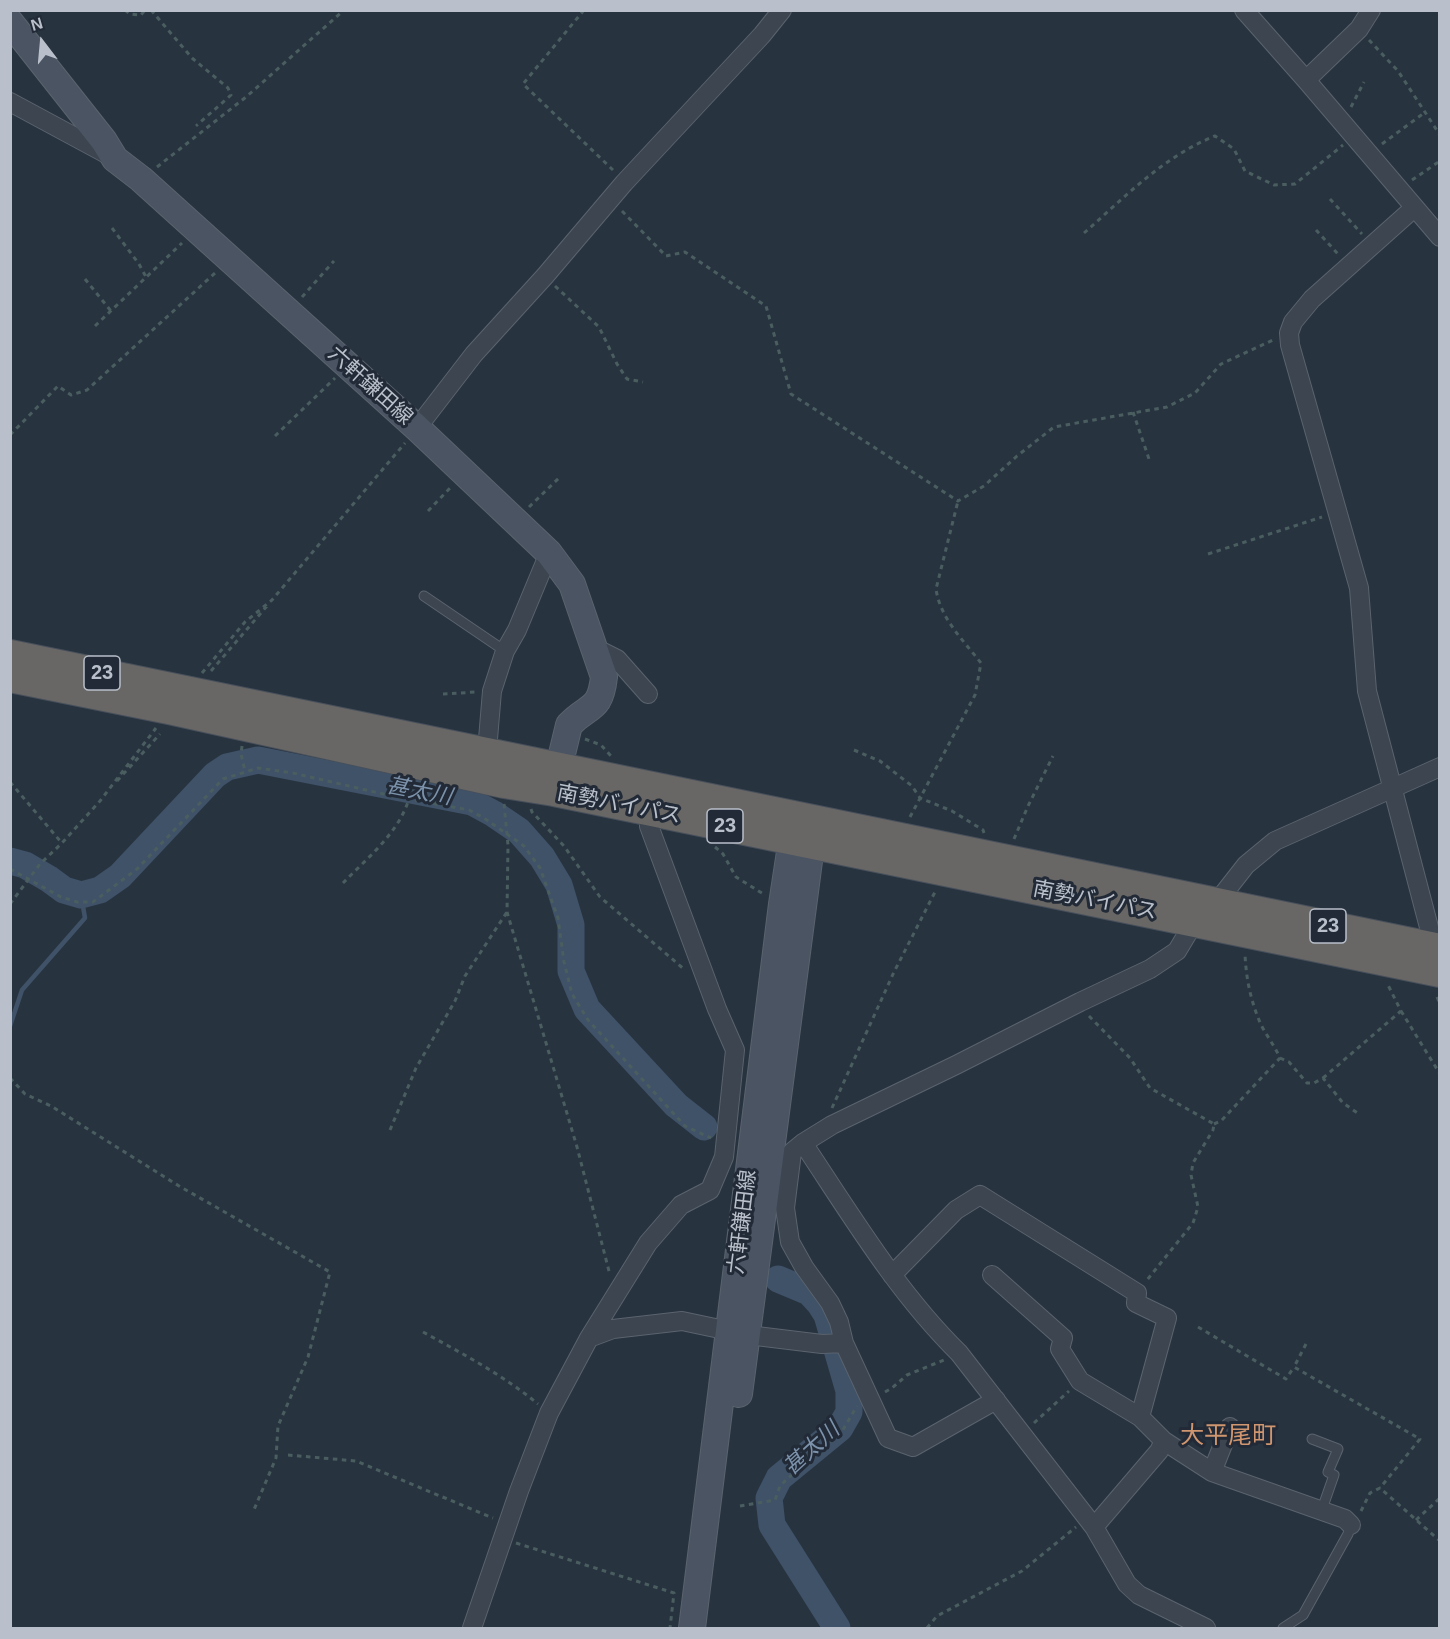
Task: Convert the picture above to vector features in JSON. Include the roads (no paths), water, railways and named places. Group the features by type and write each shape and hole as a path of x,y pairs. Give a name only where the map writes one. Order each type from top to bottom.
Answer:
{"highway":[{"name":"南勢バイパス","path":"10,655 202,681 547,787"},
{"name":"南勢バイパス","path":"10,677 169,709 504,783 547,787 803,830 1206,912 1438,967"}],"main road":[{"name":"六軒鎌田線","path":"10,22 104,141 115,159 141,179 417,428 549,554 572,584 604,677 602,693 596,705 569,725 547,787"},
{"name":"六軒鎌田線","path":"706,1629 739,1332 803,830"},
{"name":"六軒鎌田線","path":"692,1629 739,1332"}],"street":[{"path":"417,428 474,354 545,276 624,183 674,131 782,10"},
{"path":"1244,10 1440,237"},
{"path":"1306,80 1359,29 1371,10"},
{"path":"10,102 115,159"},
{"path":"1414,208 1312,299 1293,322 1289,333 1290,345 1359,588 1367,691 1438,967"},
{"path":"488,739 492,691 505,651 517,630 549,554"},
{"path":"593,647 617,659 648,694"},
{"path":"996,1400 913,1447 888,1438 844,1343 839,1322 830,1303 790,1242 785,1208 792,1152 802,1143 832,1125 1150,969 1177,951 1246,865 1275,841 1440,767"},
{"path":"472,1629 505,1531 549,1413 616,1292 648,1243 681,1205 710,1190 724,1157 735,1050 717,1009 649,826"},
{"path":"802,1143 892,1275 936,1330 959,1353 1091,1523 1121,1574 1139,1595 1206,1629"},
{"path":"892,1275 956,1210 980,1195 1137,1293 1136,1303 1167,1318 1140,1417"},
{"path":"992,1275 1063,1338 1060,1349 1080,1382 1140,1417 1164,1441 1212,1472 1346,1519 1352,1525"},
{"path":"590,1338 613,1329 682,1321 822,1344 844,1343"},
{"path":"1212,1472 1230,1427"},
{"path":"1091,1523 1159,1451 1164,1441"}],"lane":[{"path":"424,596 505,651"},
{"path":"1312,1439 1338,1449 1328,1472 1334,1475 1321,1512"},
{"path":"1283,1629 1303,1616 1352,1525"}],"waterway":[{"name":"甚太川","path":"10,861 25,865 64,890 81,895 100,890 120,876 215,775 227,767 258,760 472,802 519,831 542,857 559,885 571,925 571,971 587,1009 676,1105 704,1127"},
{"path":"10,1026 22,990 85,918 81,895"},
{"name":"甚太川","path":"778,1279 809,1292 827,1315 849,1391 849,1412 840,1428 779,1478 769,1498 772,1525 837,1628"}],"district":[{"name":"大平尾町","path":"1228,1436"}]}
